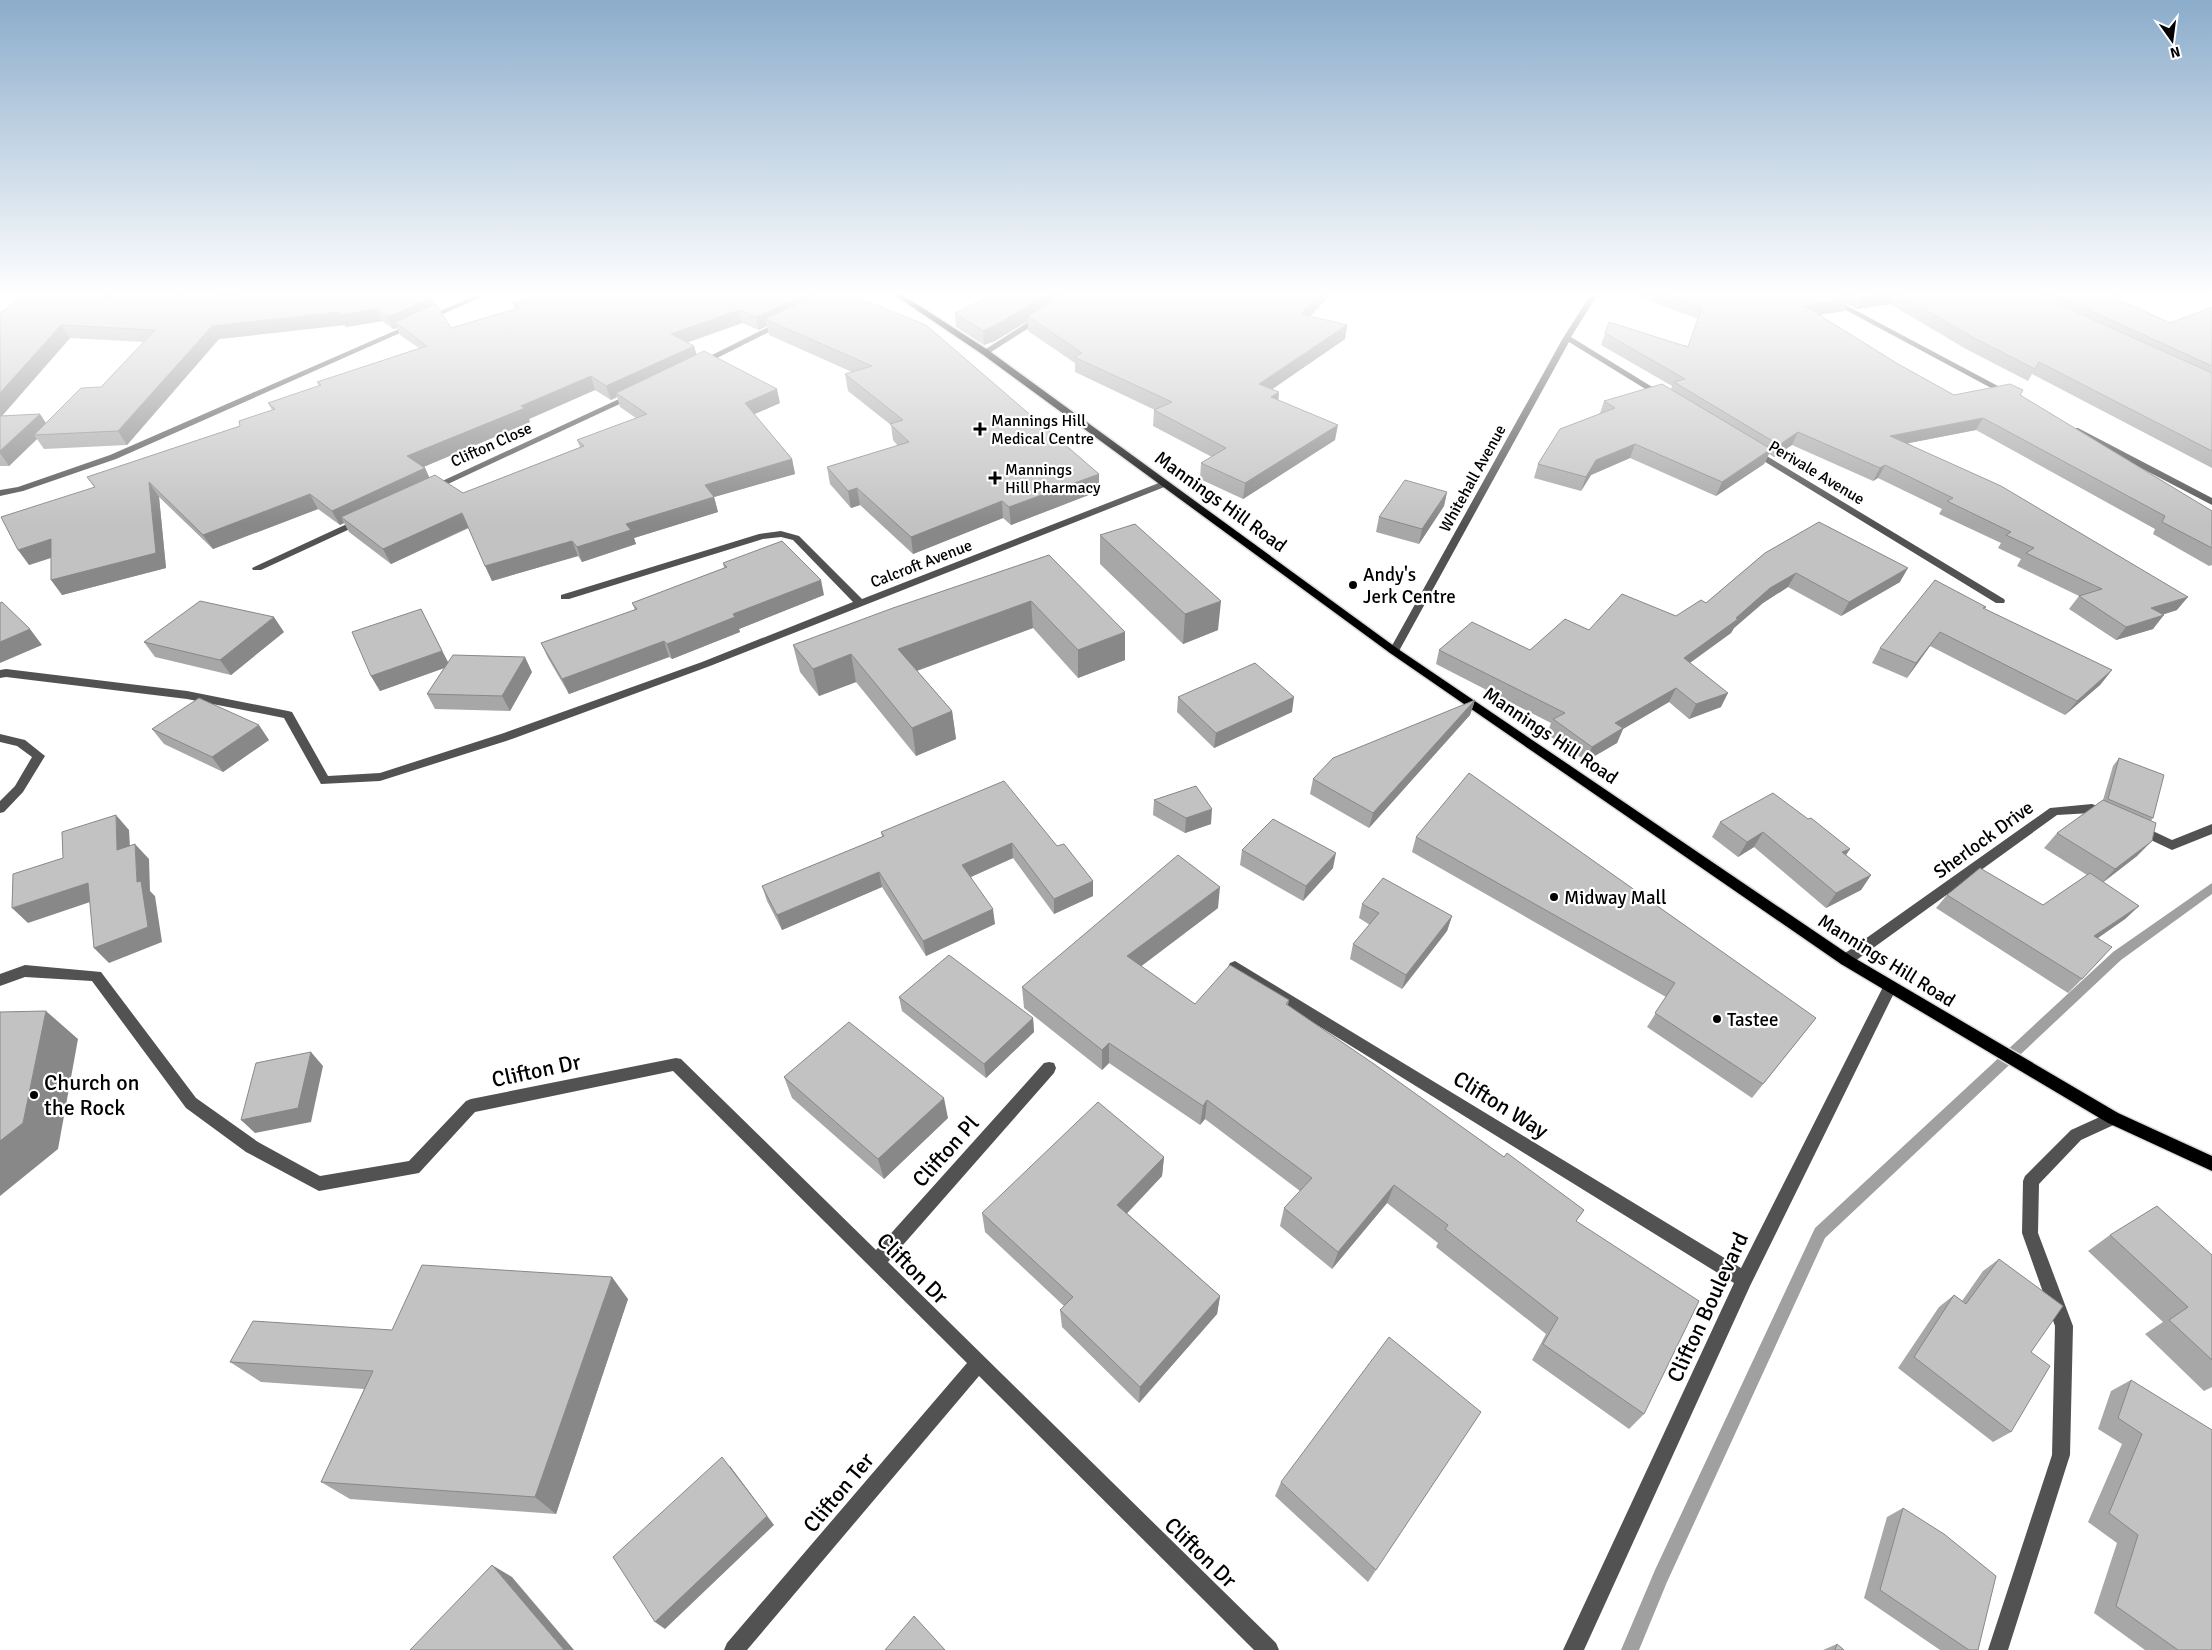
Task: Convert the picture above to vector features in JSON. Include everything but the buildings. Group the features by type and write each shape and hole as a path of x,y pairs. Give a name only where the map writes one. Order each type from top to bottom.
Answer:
{"main road":[{"name":"Mannings Hill Road","path":"1011,371 1394,651 1846,960 2113,1118 2212,1164"}],"street":[{"path":"0,493 20,489 113,457 309,371"},
{"name":"Whitehall Avenue","path":"1394,651 1549,371"},
{"path":"1621,371 1669,400"},
{"path":"1965,371 2020,400"},
{"name":"Clifton Close","path":"421,493 647,389"},
{"path":"2064,424 2212,502"},
{"name":"Perivale Avenue","path":"1745,446 2000,601"},
{"name":"Calcroft Avenue","path":"565,597 762,536 781,534 796,538 860,603 1164,484"},
{"path":"257,568 375,514"},
{"path":"0,674 6,673 187,695 288,716 325,781 380,777 517,733 706,664 860,603"},
{"path":"0,738 21,744 39,756 19,789 0,809"},
{"name":"Sherlock Drive","path":"1846,960 2054,811 2092,808 2172,845 2212,829"},
{"name":"Clifton Way","path":"1235,967 1744,1280"},
{"name":"Clifton Dr","path":"0,980 25,971 96,976 191,1102 252,1147 319,1184 413,1168 471,1106 676,1064 1269,1650"},
{"name":"Clifton Boulevard","path":"1573,1650 1744,1280 1890,987"},
{"name":"Clifton Pl","path":"876,1263 1049,1068"},
{"path":"1998,1650 2061,1455 2064,1326 2030,1233 2031,1181 2076,1135 2113,1118"},
{"name":"Clifton Ter","path":"734,1650 978,1364"}],"waterway":[{"path":"1630,1650 1661,1576 1820,1233 2117,956 2212,888"}],"place":[{"name":"Mannings Hill Medical Centre","path":"980,429"},
{"name":"Mannings Hill Pharmacy","path":"995,478"},
{"name":"Andy's Jerk Centre","path":"1353,585"},
{"name":"Midway Mall","path":"1554,897"},
{"name":"Tastee","path":"1717,1019"},
{"name":"Church on the Rock","path":"34,1095"}]}
